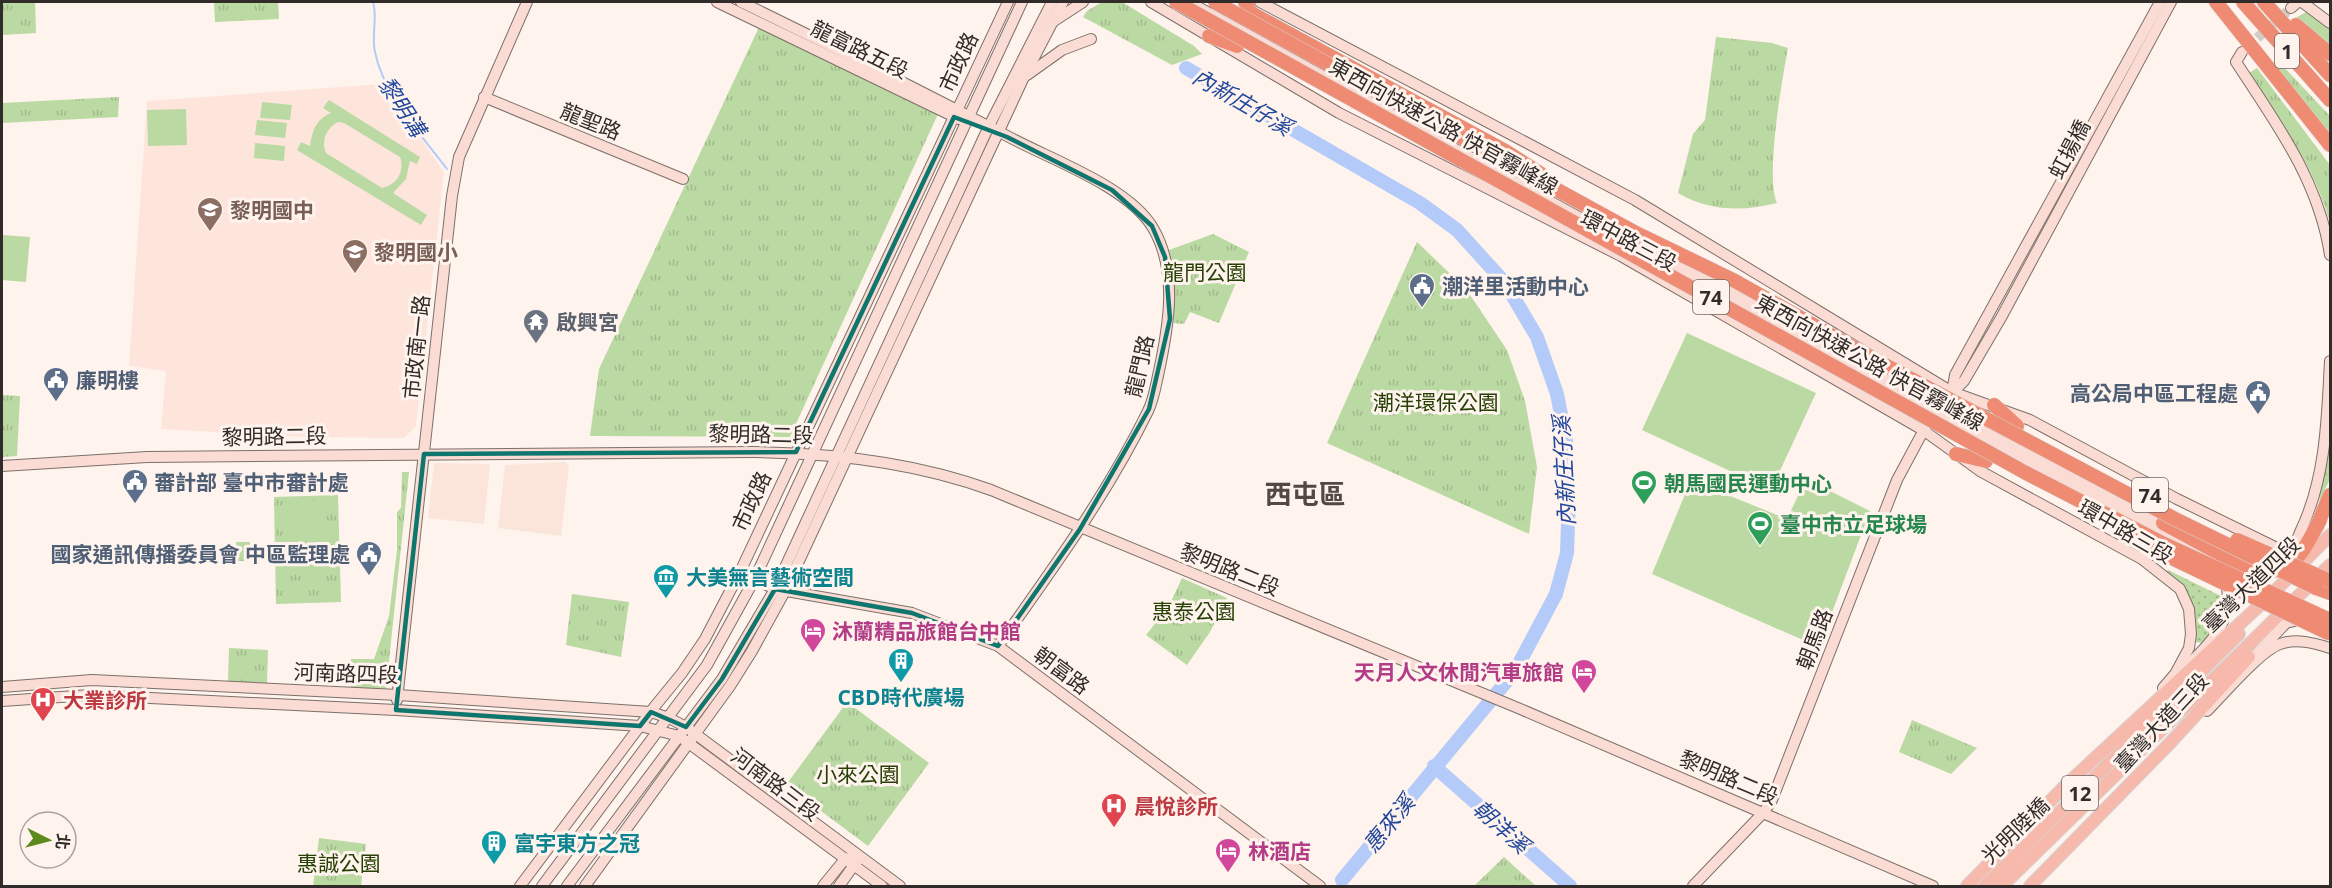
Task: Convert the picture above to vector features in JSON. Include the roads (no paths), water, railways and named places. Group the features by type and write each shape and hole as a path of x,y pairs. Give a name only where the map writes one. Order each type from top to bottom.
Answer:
{"highway":[{"name":"東西向快速公路 快官霧峰線","path":"1176,2 2026,473 2160,542 2270,593 2331,618"},
{"name":"東西向快速公路 快官霧峰線","path":"1215,2 1634,232 1735,281 1881,363 2175,519 2292,572 2327,580 2331,593"},
{"path":"2216,2 2331,145"},
{"name":"1","path":"2243,2 2331,100"},
{"name":"1","path":"2264,2 2331,75"},
{"path":"2272,2 2331,54"},
{"path":"1248,7 1504,151 1617,218 1634,232"},
{"path":"1209,36 1238,46 1529,205 1606,244 1620,246"},
{"path":"2310,120 2331,156"},
{"name":"74","path":"1994,405 2017,426 2176,509 2327,580"},
{"name":"74","path":"1956,454 1986,461 2153,549 2331,634"},
{"path":"2284,560 2292,572 2331,495"},
{"path":"2161,527 2248,569 2263,573 2277,571 2299,558 2320,520"},
{"name":"74","path":"2246,594 2270,593"}],"main road":[{"name":"臺灣大道四段","path":"2198,662 2331,535"},
{"name":"臺灣大道四段","path":"2249,624 2331,544"},
{"name":"臺灣大道四段","path":"2267,633 2331,565"},
{"name":"12","path":"2267,633 2327,580"},
{"name":"臺灣大道三段","path":"2175,699 2249,624"},
{"name":"臺灣大道三段","path":"2184,710 2267,633"},
{"name":"臺灣大道三段","path":"2030,886 2170,742 2267,633"},
{"name":"臺灣大道三段","path":"1967,886 2128,726 2198,662"},
{"name":"光明陸橋","path":"1985,886 2175,699"},
{"name":"光明陸橋","path":"2002,886 2184,710"}],"street":[{"name":"市政南一路","path":"396,710 452,196 459,157 527,2"},
{"name":"龍富路五段","path":"717,2 956,113"},
{"name":"龍富路五段","path":"741,2 956,113"},
{"name":"市政路","path":"520,886 705,639 740,572 1008,2"},
{"name":"市政路","path":"542,886 707,665 754,580 1022,2"},
{"path":"996,132 1052,2"},
{"path":"585,886 693,739 752,651 840,456 996,132 1063,2"},
{"path":"1035,37 1083,2"},
{"name":"環中路三段","path":"1151,2 1339,113 1621,256 1923,430 1980,471 2142,559 2180,589 2189,609 2191,634 2184,659 2175,674 2128,726"},
{"name":"環中路三段","path":"1189,2 1937,410 2161,527 2214,559 2222,568 2229,603 2225,622 2218,634 2128,726"},
{"name":"環中路三段","path":"1201,2 1937,410"},
{"name":"環中路三段","path":"1260,2 1635,200 1952,392 1994,405 2030,420 2177,499 2285,552 2294,546 2310,511 2322,460 2331,361"},
{"name":"虹揚橋","path":"1991,311 2160,2"},
{"name":"虹揚橋","path":"2001,316 2172,2"},
{"path":"2297,4 2331,23"},
{"path":"1024,77 1062,50 1091,39"},
{"path":"2242,52 2236,62 2306,173 2322,216 2331,255"},
{"name":"龍聖路","path":"484,97 683,179"},
{"name":"龍門路","path":"956,113 1112,190 1134,206 1152,226 1164,251 1170,320 1149,410 1080,529 998,646"},
{"path":"1450,169 1461,151"},
{"name":"朝馬路","path":"1952,392 1955,375 1991,311"},
{"name":"朝馬路","path":"1693,886 1763,813 1776,790 1897,480 1923,430 1952,392 1964,381 2001,316"},
{"name":"黎明路二段","path":"2,466 147,457 424,454 796,452 881,461 967,481 1475,691 1933,886"},
{"path":"2142,559 2177,499"},
{"name":"朝富路","path":"740,572 780,590 912,613 998,646 1315,883"},
{"path":"567,886 722,679 780,590"},
{"path":"2170,742 2286,624 2314,616 2331,618"},
{"path":"2170,742 2190,727 2266,652 2280,644 2296,641 2331,648"},
{"name":"河南路四段","path":"2,687 92,680 398,695 651,712 669,718 682,731"},
{"name":"河南路四段","path":"2,701 90,695 396,710 640,726"},
{"name":"河南路三段","path":"640,726 682,731 900,886"},
{"name":"河南路三段","path":"693,739 882,886"},
{"path":"824,886 845,859 858,855"},
{"path":"839,886 855,867 858,855"}],"waterway":[{"name":"黎明溝","path":"373,2 374,46 386,84 404,113 447,169"},
{"name":"內新庄仔溪","path":"1186,68 1420,203 1457,230 1505,283 1537,337 1557,394 1566,440 1569,494 1567,553 1556,594 1515,671 1342,880"},
{"name":"朝洋溪","path":"1434,766 1570,886"}],"tunnel":[{"path":"2246,48 2291,8"}],"place":[{"name":"黎明國中","path":"210,233"},
{"name":"黎明國小","path":"355,275"},
{"name":"潮洋里活動中心","path":"1422,309"},
{"name":"啟興宮","path":"536,345"},
{"name":"廉明樓","path":"56,403"},
{"name":"高公局中區工程處","path":"2258,416"},
{"name":"審計部 臺中市審計處","path":"135,505"},
{"name":"朝馬國民運動中心","path":"1644,506"},
{"name":"臺中市立足球場","path":"1760,547"},
{"name":"國家通訊傳播委員會 中區監理處","path":"369,577"},
{"name":"大美無言藝術空間","path":"666,600"},
{"name":"沐蘭精品旅館台中館","path":"813,654"},
{"name":"CBD時代廣場","path":"901,684"},
{"name":"天月人文休閒汽車旅館","path":"1584,695"},
{"name":"大業診所","path":"43,723"},
{"name":"晨悅診所","path":"1114,829"},
{"name":"富宇東方之冠","path":"494,866"},
{"name":"林酒店","path":"1228,874"}],"district":[{"name":"西屯區","path":"1305,493"}],"park label":[{"name":"龍門公園","path":"1205,272"},
{"name":"潮洋環保公園","path":"1436,402"},
{"name":"惠泰公園","path":"1194,611"},
{"name":"小來公園","path":"858,774"},
{"name":"惠誠公園","path":"339,863"}],"water label":[{"name":"惠來溪","path":"1388,823"}]}
